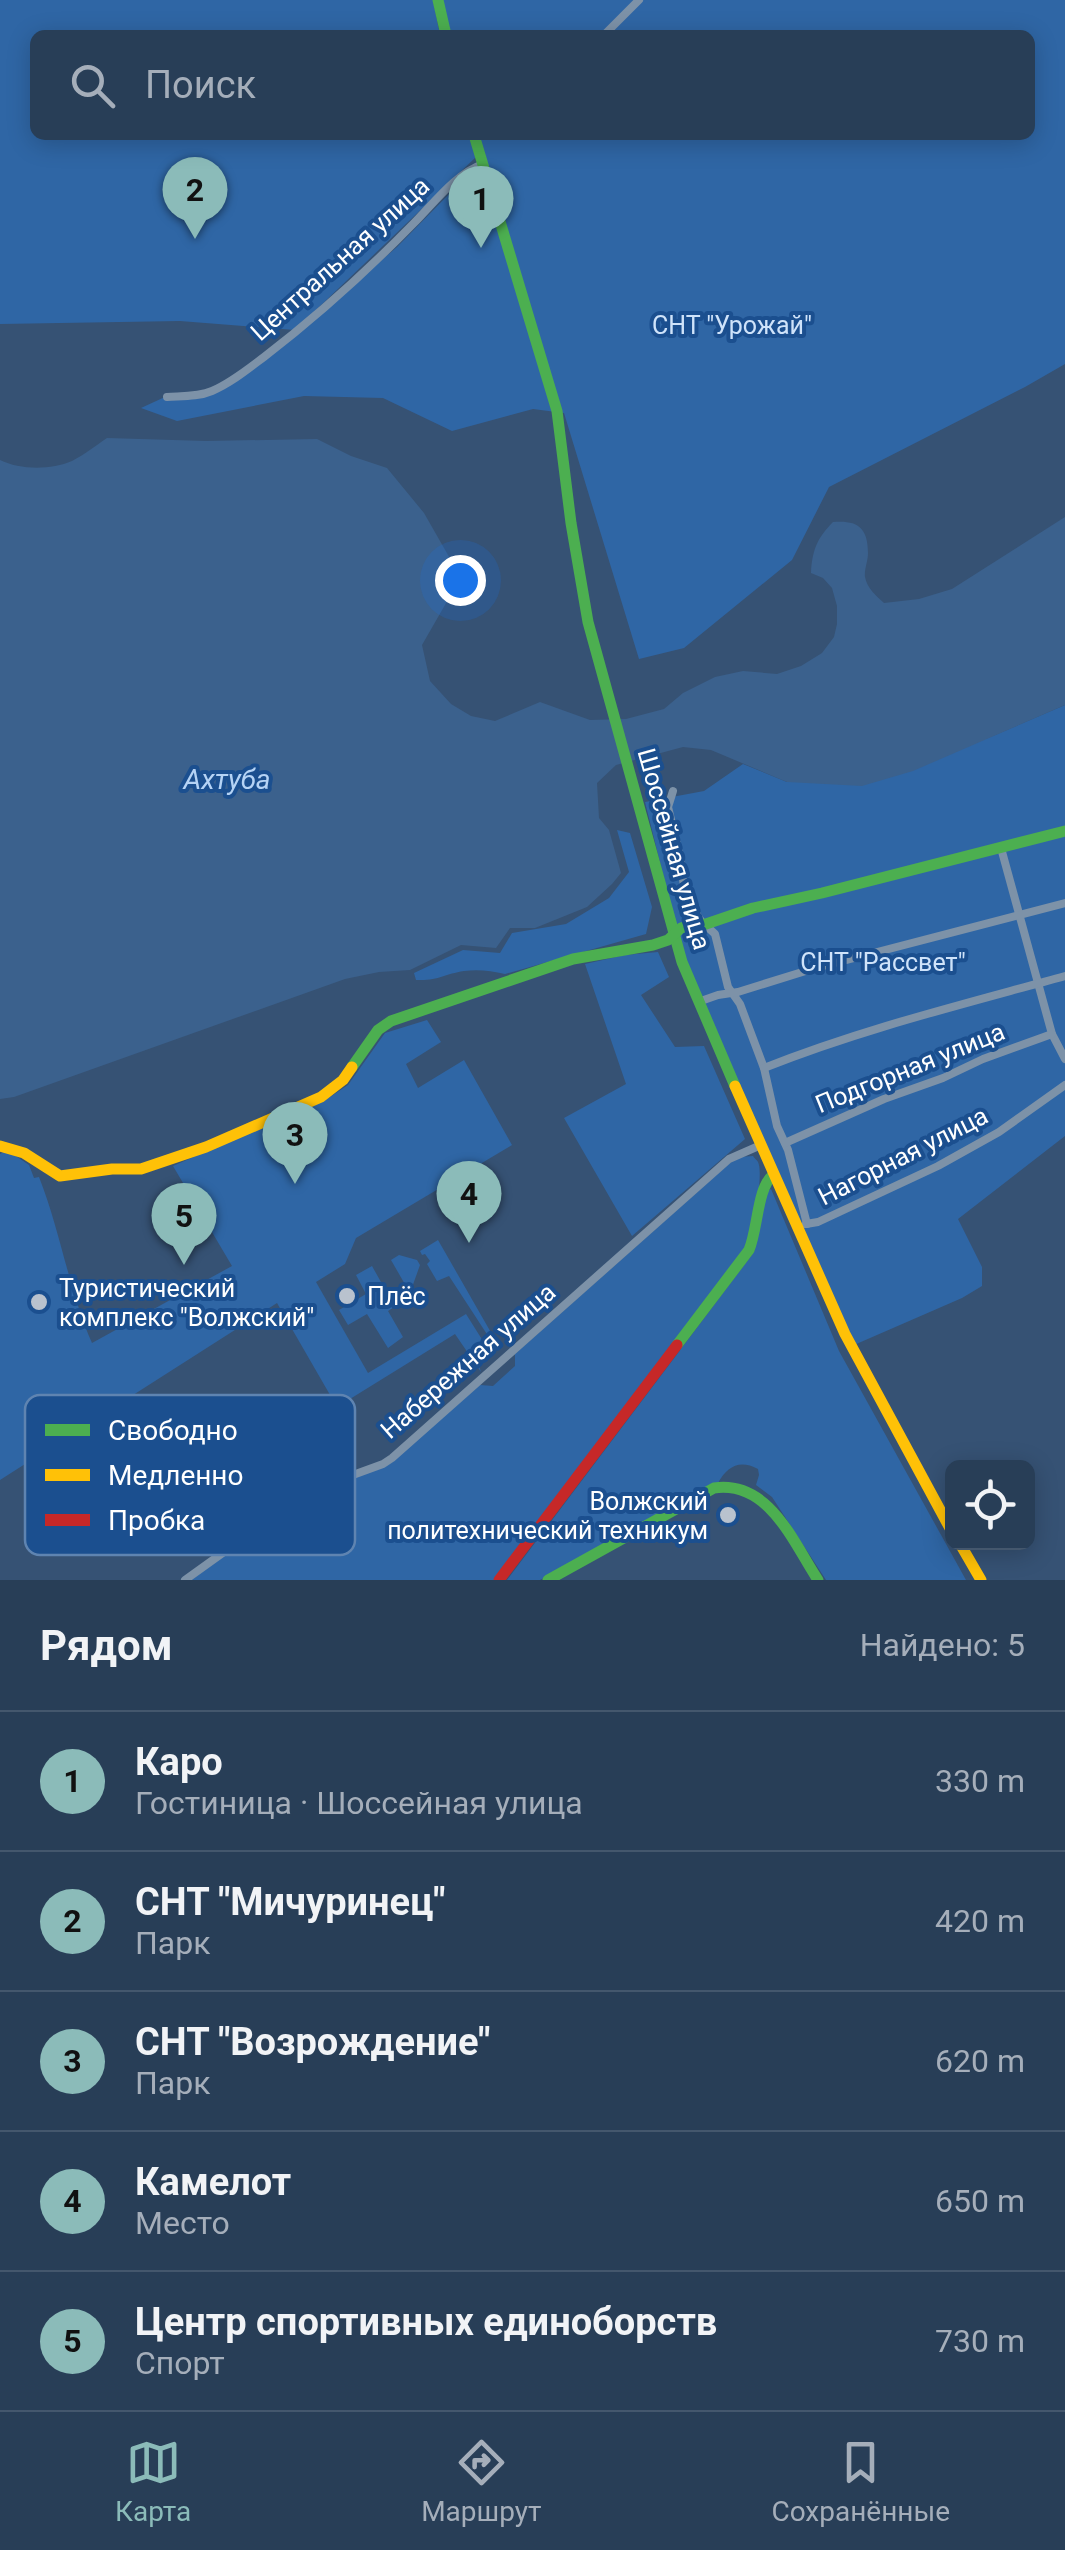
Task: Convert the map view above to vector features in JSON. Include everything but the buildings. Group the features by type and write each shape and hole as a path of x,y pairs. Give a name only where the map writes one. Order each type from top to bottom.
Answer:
{"street":[{"path":"438,0 445,30"},
{"path":"609,30 640,0"},
{"name":"Шоссейная улица","path":"476,140 557,411 585,607 688,980 870,1383 945,1519"},
{"name":"Центральная улица","path":"167,396 207,393 254,364 394,244 471,168 483,164"},
{"path":"673,791 668,808 685,896 715,934 730,992 740,1004 764,1068 802,1227"},
{"path":"0,1146 14,1146 60,1176 112,1168 141,1169 206,1147 321,1097 343,1080 375,1033 391,1022 573,959 653,945 674,936 681,928 1065,831"},
{"path":"1001,848 1052,1034 1065,1059"},
{"path":"698,1002 1065,902"},
{"path":"764,1068 934,1011 1065,976"},
{"name":"Подгорная улица","path":"785,1143 983,1058 1052,1034"},
{"name":"Нагорная улица","path":"802,1227 938,1166 999,1132 1065,1084"},
{"name":"Набережная улица","path":"355,1474 392,1458 729,1159 760,1145"},
{"path":"500,1580 749,1250 764,1185 773,1175"},
{"path":"548,1580 723,1486 759,1496 818,1580"},
{"path":"963,1550 981,1580"},
{"name":"Набережная улица","path":"185,1580 220,1555"}],"green space":[{"path":"0,0 433,0 439,30 30,30 30,140 471,140 476,157 295,330 180,321 0,324"},
{"name":"СНТ \"Урожай\"","path":"442,0 1065,0 1065,364 829,487 792,560 684,648 639,659 564,413 533,409 452,431 383,398 304,396 177,421 141,408 167,396 207,394 296,334 397,247 462,181 479,170 479,140 1035,140 1035,30 450,30"},
{"name":"СНТ \"Рассвет\"","path":"1065,705 1065,1136 958,1219 982,1267 982,1286 854,1345 685,963 645,802 704,791 743,764 787,782 988,738"},
{"path":"617,830 630,833 652,907 646,934 505,974 469,970 416,980 414,973 463,950 500,953 512,933 566,924 609,898 629,872"},
{"path":"658,952 669,977 641,995 675,1047 704,1046 745,1139 632,1236 564,1118 626,1084 585,964"},
{"path":"427,1020 441,1042 406,1064 418,1088 464,1060 512,1145 356,1238 345,1264 316,1282 368,1373 466,1314 488,1349 477,1360 481,1372 455,1334 355,1396 330,1395 277,1303 133,1395 25,1395 25,1464 0,1480 0,1154 7,1150 29,1165 34,1178 39,1177 92,1343 232,1266 173,1166 330,1097 348,1085 385,1033"},
{"path":"753,1156 760,1168 749,1243 495,1580 191,1580 226,1555 355,1555 355,1477 387,1465 480,1385 493,1386 515,1366 515,1354 739,1157"},
{"path":"771,1189 839,1351 945,1542 945,1550 949,1550 966,1580 826,1580 772,1497 756,1485 758,1469 745,1465 734,1466 718,1483 540,1580 507,1580 754,1252 766,1192"},
{"path":"438,1240 497,1343 494,1345 449,1276 437,1281 427,1264 430,1261 422,1255 420,1251"},
{"path":"399,1255 417,1260 420,1265 410,1293 391,1260"},
{"path":"372,1266 391,1300 396,1298 399,1304 388,1311 403,1337 388,1348 367,1314 348,1325 339,1310 366,1294 356,1275"}],"water":[{"name":"Ахтуба","path":"107,438 317,439 387,468 424,513 452,562 457,584 422,645 430,681 451,704 471,716 495,721 540,702 590,720 626,719 664,709 683,693 715,677 743,671 777,674 801,666 822,653 834,637 837,624 832,588 811,573 816,545 833,522 849,522 863,531 868,553 866,581 884,603 919,599 952,589 1065,517 1065,705 913,771 862,786 787,782 711,750 683,747 616,765 597,783 599,818 609,830 621,873 587,907 535,928 510,928 496,948 461,945 410,970 345,979 0,1099 0,460 26,467 55,466 76,459"}],"traffic: fast":[{"path":"438,0 445,30"},
{"path":"476,140 557,411 588,622 682,962 735,1086"},
{"path":"352,1067 378,1030 391,1021 573,959 653,945 691,925 1065,831"},
{"path":"677,1345 749,1250 764,1189 773,1175"},
{"path":"548,1580 714,1488 733,1488 764,1504 789,1532 818,1580"}],"traffic: slow":[{"path":"0,1146 24,1153 60,1176 141,1169 206,1147 321,1097 343,1080 352,1067"},
{"path":"735,1086 845,1334 945,1519"},
{"path":"964,1550 981,1580"}],"traffic: jam":[{"path":"499,1580 677,1345"}],"place":[{"name":"СНТ \"Мичуринец\"","path":"195,239"},
{"name":"Каро","path":"481,248"},
{"name":"СНТ \"Возрождение\"","path":"295,1184"},
{"name":"Камелот","path":"469,1243"},
{"name":"Центр спортивных единоборств","path":"184,1265"},
{"name":"Плёс","path":"347,1296"},
{"name":"Туристический комплекс \"Волжский\"","path":"39,1302"},
{"name":"Волжский политехнический техникум","path":"728,1515"}]}
